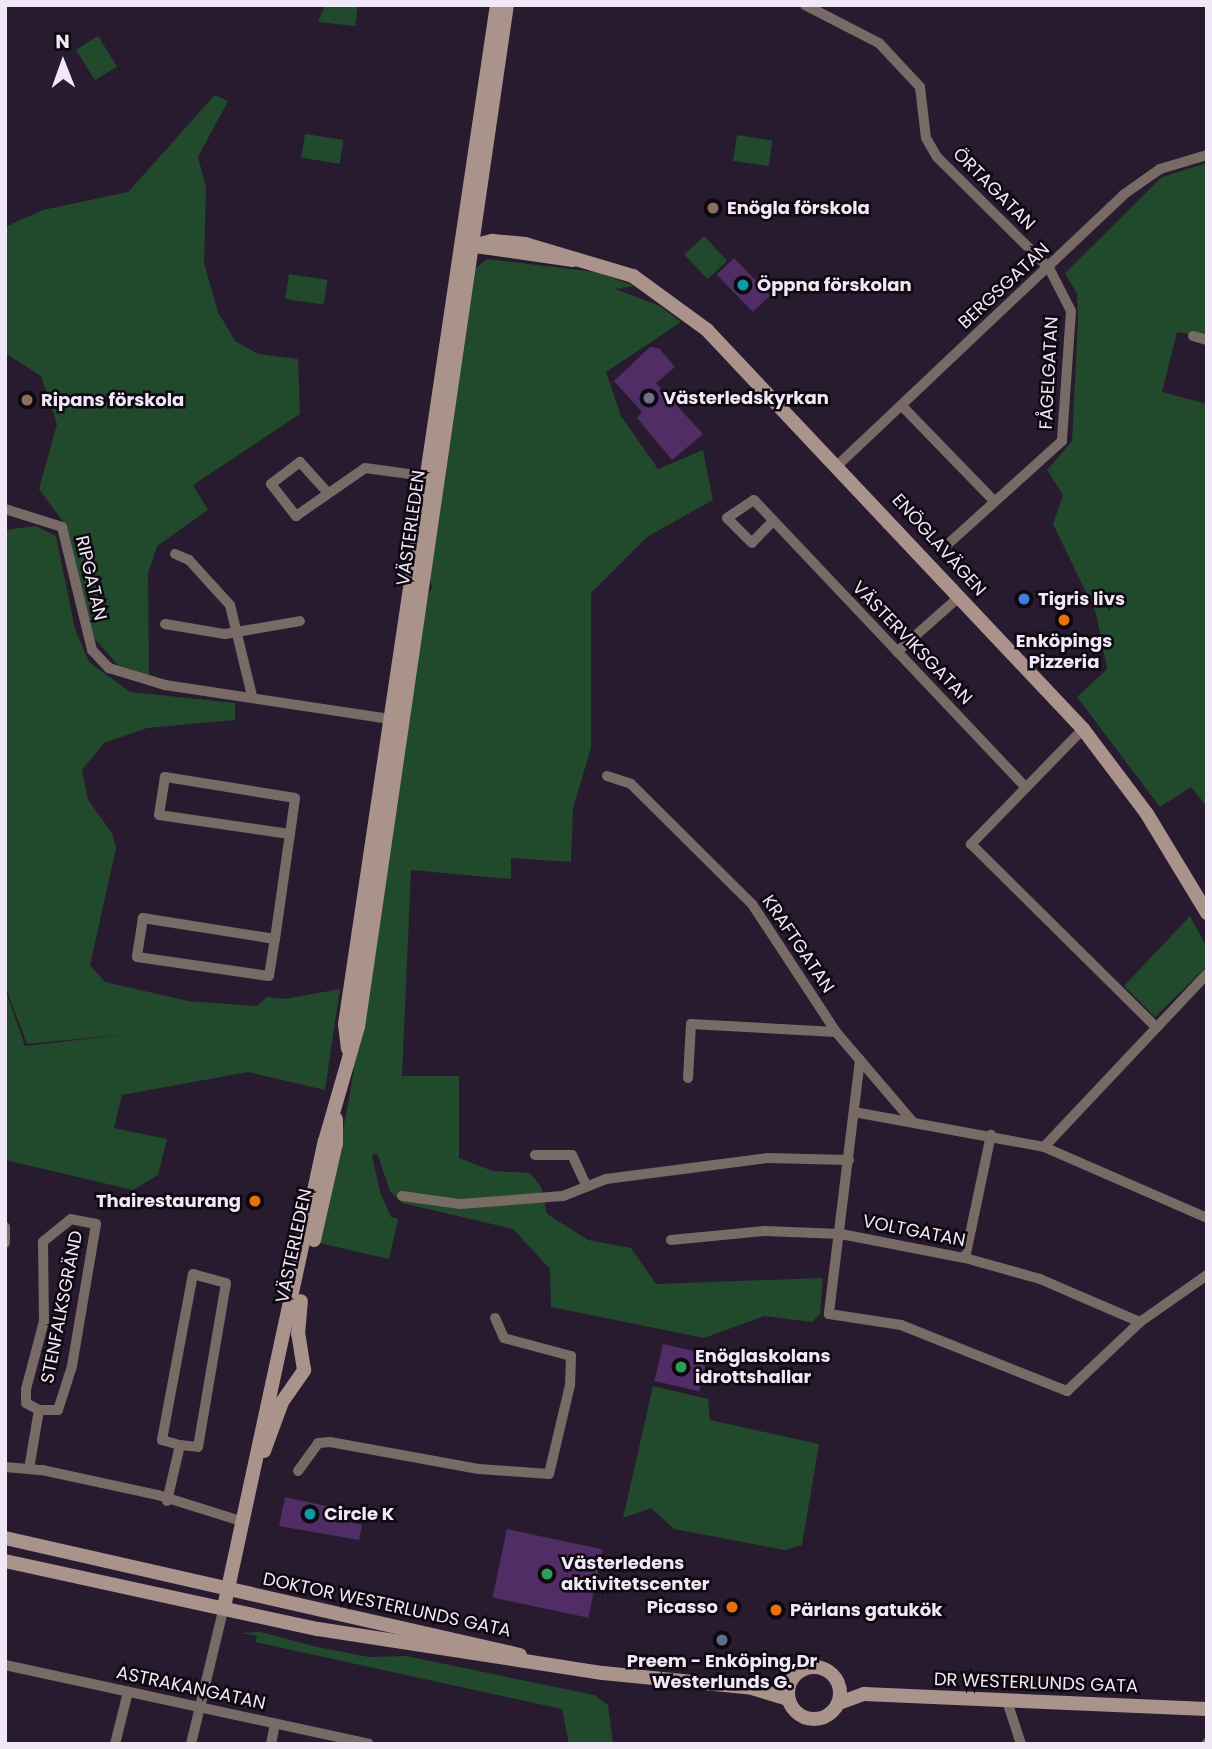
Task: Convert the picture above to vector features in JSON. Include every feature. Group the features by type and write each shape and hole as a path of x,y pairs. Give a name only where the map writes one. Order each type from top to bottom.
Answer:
{"street":[{"name":"VÄSTERLEDEN","path":"467,245 497,5"},
{"name":"VÄSTERLEDEN","path":"191,1744 349,1056 345,1024 397,720 467,245 507,5"},
{"name":"ÖRTAGATAN","path":"805,5 879,43 920,87 926,138 937,157 1049,268 1059,282"},
{"name":"BERGSGATAN","path":"839,464 1049,268 1123,195 1160,169 1207,155"},
{"name":"ENÖGLAVÄGEN","path":"467,245 524,257 587,260 633,276 687,312 839,464 1083,729 1147,814 1207,913"},
{"name":"FÅGELGATAN","path":"949,543 1062,441 1071,311 1059,282"},
{"path":"1193,336 1207,340"},
{"path":"902,406 994,501"},
{"path":"328,493 300,462 271,484 296,516 373,466 432,477"},
{"name":"RIPGATAN","path":"5,509 62,527 92,650 109,668 141,681 397,720"},
{"name":"VÄSTERVIKSGATAN","path":"773,522 1026,788"},
{"path":"174,554 189,560 230,606 252,696"},
{"path":"897,652 960,596"},
{"path":"165,624 235,631 300,621"},
{"path":"1083,729 971,844 1155,1026"},
{"name":"KRAFTGATAN","path":"607,776 631,785 751,904 836,1032 913,1122"},
{"path":"275,939 144,918 137,957 269,976 275,939 290,834 295,798 164,777 159,815 290,834"},
{"path":"1044,1147 1155,1026 1207,974"},
{"path":"688,1077 691,1024 836,1032"},
{"path":"860,1060 841,1234 829,1314 901,1325 1062,1391 1080,1385 1140,1322 1207,1275"},
{"name":"VÄSTERLEDEN","path":"258,1461 282,1402 304,1370 301,1351 301,1299 336,1143 336,1111"},
{"path":"854,1112 991,1135 1044,1147 1207,1218"},
{"path":"965,1258 991,1135"},
{"path":"535,1155 572,1155 587,1187"},
{"path":"402,1196 460,1204 563,1196 606,1180 767,1158 849,1160"},
{"name":"STENFALKSGRÄND","path":"71,1219 96,1224 72,1366 58,1410 39,1410 26,1403 26,1389 44,1321 43,1242 71,1219"},
{"path":"5,1227 5,1243"},
{"name":"VOLTGATAN","path":"671,1240 765,1231 841,1234 965,1258 1062,1286 1140,1322"},
{"path":"193,1274 226,1283 198,1447 180,1445 162,1440 193,1274"},
{"path":"298,1471 318,1443 330,1442 479,1469 549,1474 570,1385 570,1356 504,1338 495,1318"},
{"path":"279,1354 293,1348 301,1351"},
{"path":"29,1469 39,1410"},
{"path":"167,1502 180,1445"},
{"path":"5,1467 29,1469 244,1522"},
{"name":"DOKTOR WESTERLUNDS GATA","path":"5,1538 228,1591 501,1647 528,1658"},
{"name":"DOKTOR WESTERLUNDS GATA","path":"5,1561 318,1629 528,1658"},
{"name":"DR WESTERLUNDS GATA","path":"528,1658 603,1673 752,1688 788,1699 808,1719 823,1718 839,1703 863,1694"},
{"name":"ASTRAKANGATAN","path":"5,1665 369,1744"},
{"name":"DR WESTERLUNDS GATA","path":"752,1688 789,1684 797,1672 816,1667 839,1684 863,1694 1207,1709"},
{"path":"788,1699 789,1684"},
{"path":"839,1684 839,1703"},
{"path":"115,1744 128,1692"},
{"path":"1007,1701 1021,1744"},
{"path":"271,1744 275,1724"}],"green space":[{"path":"325,5 358,5 355,26 318,22"},
{"path":"98,36 117,67 95,80 76,50"},
{"path":"215,95 228,101 198,157 206,187 204,263 218,312 235,341 258,354 298,359 300,414 193,485 208,510 157,546 148,573 149,675 118,665 94,638 67,527 39,489 57,424 41,376 5,353 5,227 43,210 128,192"},
{"path":"305,134 344,140 340,164 301,158"},
{"path":"737,135 773,141 768,166 733,161"},
{"path":"1207,163 1207,337 1177,332 1162,392 1207,404 1207,807 1191,787 1160,807 1077,697 1107,669 1096,613 1053,524 1063,495 1047,470 1072,441 1077,294 1065,273 1162,177"},
{"path":"704,236 727,261 707,279 684,254"},
{"path":"487,259 596,272 635,286 615,289 660,306 681,322 606,372 621,416 658,469 703,450 713,500 647,537 591,593 591,748 573,808 571,862 511,858 511,879 411,870 402,1076 459,1076 459,1158 493,1171 530,1173 541,1187 547,1214 588,1240 631,1248 656,1284 823,1278 820,1314 812,1322 764,1316 704,1338 551,1307 550,1269 513,1229 402,1203 390,1191 377,1153 372,1155 380,1192 391,1217 398,1219 389,1259 319,1243 349,1100 424,604 432,587 428,574 473,271"},
{"path":"289,274 328,280 324,305 285,299"},
{"path":"36,526 56,536 75,629 89,662 130,692 235,703 235,720 147,728 104,743 82,770 88,800 112,833 116,848 90,965 105,982 188,1001 257,1006 267,997 285,999 340,989 325,1090 248,1072 122,1095 114,1128 167,1139 158,1175 133,1190 5,1160 5,989 25,1046 130,1034 27,1044 5,986 5,530"},
{"path":"1190,916 1207,948 1207,966 1155,1017 1124,986"},
{"path":"653,1386 708,1399 710,1420 819,1444 802,1545 785,1550 674,1529 651,1508 623,1518"},
{"path":"261,1632 369,1657 406,1656 594,1695 608,1705 613,1744 569,1744 562,1709 255,1642 257,1636 241,1633"}],"building":[{"name":"Öppna förskolan","path":"734,258 770,295 753,312 717,275"},
{"name":"Västerledskyrkan","path":"650,347 659,348 675,367 656,383 703,434 672,460 637,418 642,412 614,381"},
{"name":"Enöglaskolans idrottshallar","path":"663,1344 708,1354 699,1391 654,1381"},
{"name":"Circle K","path":"285,1497 339,1509 337,1519 362,1525 359,1540 279,1526"},
{"name":"Västerledens aktivitetscenter","path":"507,1529 603,1549 588,1618 492,1597"}],"place":[{"name":"Enögla förskola","path":"713,208"},
{"name":"Öppna förskolan","path":"743,285"},
{"name":"Västerledskyrkan","path":"649,398"},
{"name":"Ripans förskola","path":"27,400"},
{"name":"Tigris livs","path":"1024,599"},
{"name":"Enköpings Pizzeria","path":"1064,620"},
{"name":"Thairestaurang","path":"255,1201"},
{"name":"Enöglaskolans idrottshallar","path":"681,1367"},
{"name":"Circle K","path":"310,1514"},
{"name":"Västerledens aktivitetscenter","path":"547,1574"},
{"name":"Picasso","path":"732,1607"},
{"name":"Pärlans gatukök","path":"776,1610"},
{"name":"Preem - Enköping,Dr Westerlunds G.","path":"722,1640"}]}
